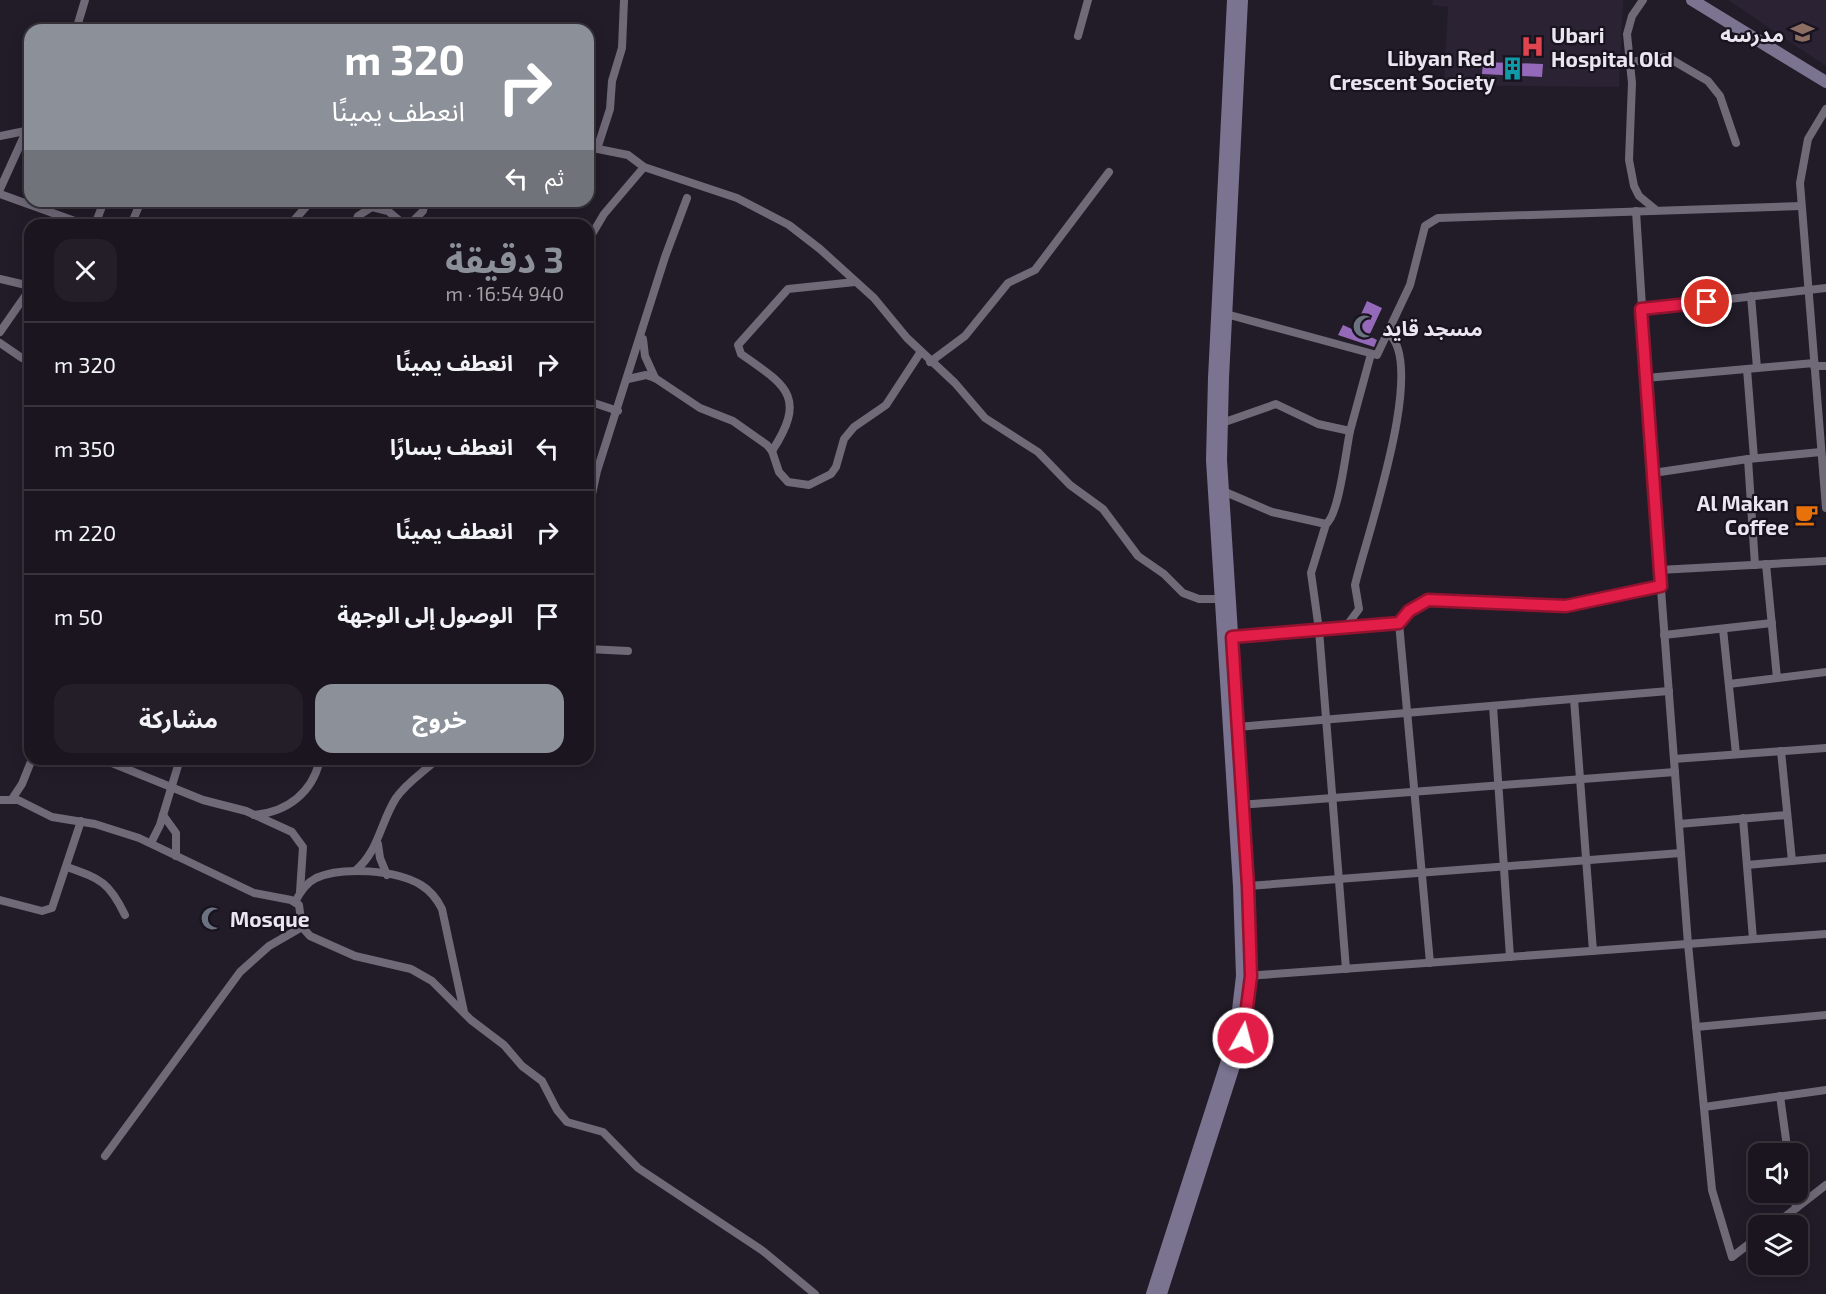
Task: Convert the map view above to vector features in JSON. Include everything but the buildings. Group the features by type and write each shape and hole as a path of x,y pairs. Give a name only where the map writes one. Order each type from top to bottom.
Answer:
{"street":[{"path":"78,24 85,0"},
{"path":"594,144 610,110 612,81 622,48 624,0"},
{"path":"1078,36 1088,0"},
{"path":"1161,1294 1243,1038 1247,976 1248,886 1237,805 1220,599 1212,460 1233,0"},
{"path":"1152,1294 1235,1036 1247,976 1239,886 1237,726 1223,491 1222,423 1242,0"},
{"path":"1643,0 1629,25 1627,43 1630,62 1631,176 1639,196 1656,210"},
{"path":"1692,0 1826,82"},
{"path":"1630,62 1667,57 1708,81 1720,96 1736,143"},
{"path":"1826,109 1808,139 1800,183 1814,365 1822,419 1821,452 1826,508"},
{"path":"0,136 24,129"},
{"path":"0,189 24,139"},
{"path":"594,148 628,155 644,167 737,198 772,215 805,237 874,298 920,353 955,383 986,418 1038,452 1070,485 1103,509 1131,550 1164,574 1177,588 1199,599 1220,599"},
{"path":"594,231 604,214 644,167"},
{"path":"930,362 965,336 1008,283 1035,270 1109,172"},
{"path":"0,194 24,203"},
{"path":"594,485 665,257 687,198"},
{"path":"1226,314 1377,355 1410,285 1425,226 1438,218 1802,206"},
{"path":"36,207 69,219"},
{"path":"295,219 306,207"},
{"path":"357,219 372,207 388,211 398,219"},
{"path":"415,219 424,207"},
{"path":"1636,211 1664,635 1688,944 1712,1190 1732,1257 1748,1245"},
{"path":"0,279 24,286"},
{"path":"772,451 787,417 788,394 779,381 741,354 738,345 788,289 855,282"},
{"path":"1641,309 1826,288"},
{"path":"0,332 24,297"},
{"path":"1751,297 1757,368"},
{"path":"642,331 645,356 655,378"},
{"path":"1345,628 1359,609 1355,585 1396,433 1402,394 1401,355 1395,339 1388,333"},
{"path":"0,343 22,358"},
{"path":"628,379 646,375 655,378 700,408 733,421 772,451 779,472 788,482 809,485 825,480 836,467 844,439 854,427 886,405 920,353"},
{"path":"1346,969 1326,719 1311,573 1338,493 1350,431 1371,354"},
{"path":"1646,378 1757,368 1826,366"},
{"path":"1747,369 1755,565"},
{"path":"594,403 618,411"},
{"path":"1222,423 1275,404 1318,424 1350,431"},
{"path":"1653,473 1821,452"},
{"path":"1223,491 1272,512 1326,524"},
{"path":"1659,570 1826,561"},
{"path":"1766,564 1777,678"},
{"path":"1430,963 1399,623 1409,611 1428,600 1566,606 1661,586"},
{"path":"1232,637 1399,623"},
{"path":"1664,635 1772,623"},
{"path":"1724,630 1736,754"},
{"path":"594,649 628,651"},
{"path":"1729,684 1826,672"},
{"path":"1237,726 1669,692"},
{"path":"1574,699 1593,951"},
{"path":"1493,706 1510,957"},
{"path":"1674,759 1826,748"},
{"path":"1781,751 1792,861"},
{"path":"12,799 22,784 30,765"},
{"path":"117,765 212,803 254,815 292,832 301,841 304,858 300,892 296,902 300,910 302,927 310,936 331,942 355,956 422,974 441,988 464,1012 542,1081 557,1110 567,1122 603,1132 638,1168 776,1261 815,1294"},
{"path":"151,843 163,815 178,765"},
{"path":"254,815 282,808 302,795 317,773 319,765"},
{"path":"355,871 369,857 402,790 430,765"},
{"path":"1237,805 1675,772"},
{"path":"0,800 12,799 24,802 52,817 81,821 151,843 254,893 296,902"},
{"path":"1679,824 1787,814"},
{"path":"163,815 176,833 176,855"},
{"path":"1743,818 1753,939"},
{"path":"0,900 47,910 55,904 81,821"},
{"path":"378,840 380,858 387,875"},
{"path":"1248,886 1681,853"},
{"path":"1747,865 1826,858"},
{"path":"67,867 104,882 114,892 125,915"},
{"path":"300,892 316,878 355,871 387,875 420,884 437,899 446,920 464,1012"},
{"path":"105,1156 240,972 268,946 302,927"},
{"path":"1247,976 1826,933"},
{"path":"1696,1028 1826,1015"},
{"path":"1704,1107 1826,1090"},
{"path":"1780,1096 1786,1143"},
{"path":"1787,1215 1826,1185"},
{"path":"1795,1203 1796,1208"}],"shaded area":[{"name":"Ubari Hospital Old","path":"1433,0 1623,0 1619,87 1444,85 1448,7 1432,5"},
{"name":"مدرسه","path":"1728,0 1826,0 1826,66"}],"place":[{"name":"مدرسه","path":"1802,33"},
{"name":"Ubari Hospital Old","path":"1533,46"},
{"name":"Libyan Red Crescent Society","path":"1513,69"},
{"name":"مسجد قايد","path":"1364,327"},
{"name":"Al Makan Coffee","path":"1807,514"},
{"name":"Mosque","path":"212,918"}],"route":[{"path":"1243,1038 1251,976 1248,886 1232,637 1399,623 1409,611 1428,600 1566,606 1661,586 1641,309 1707,302"}]}
